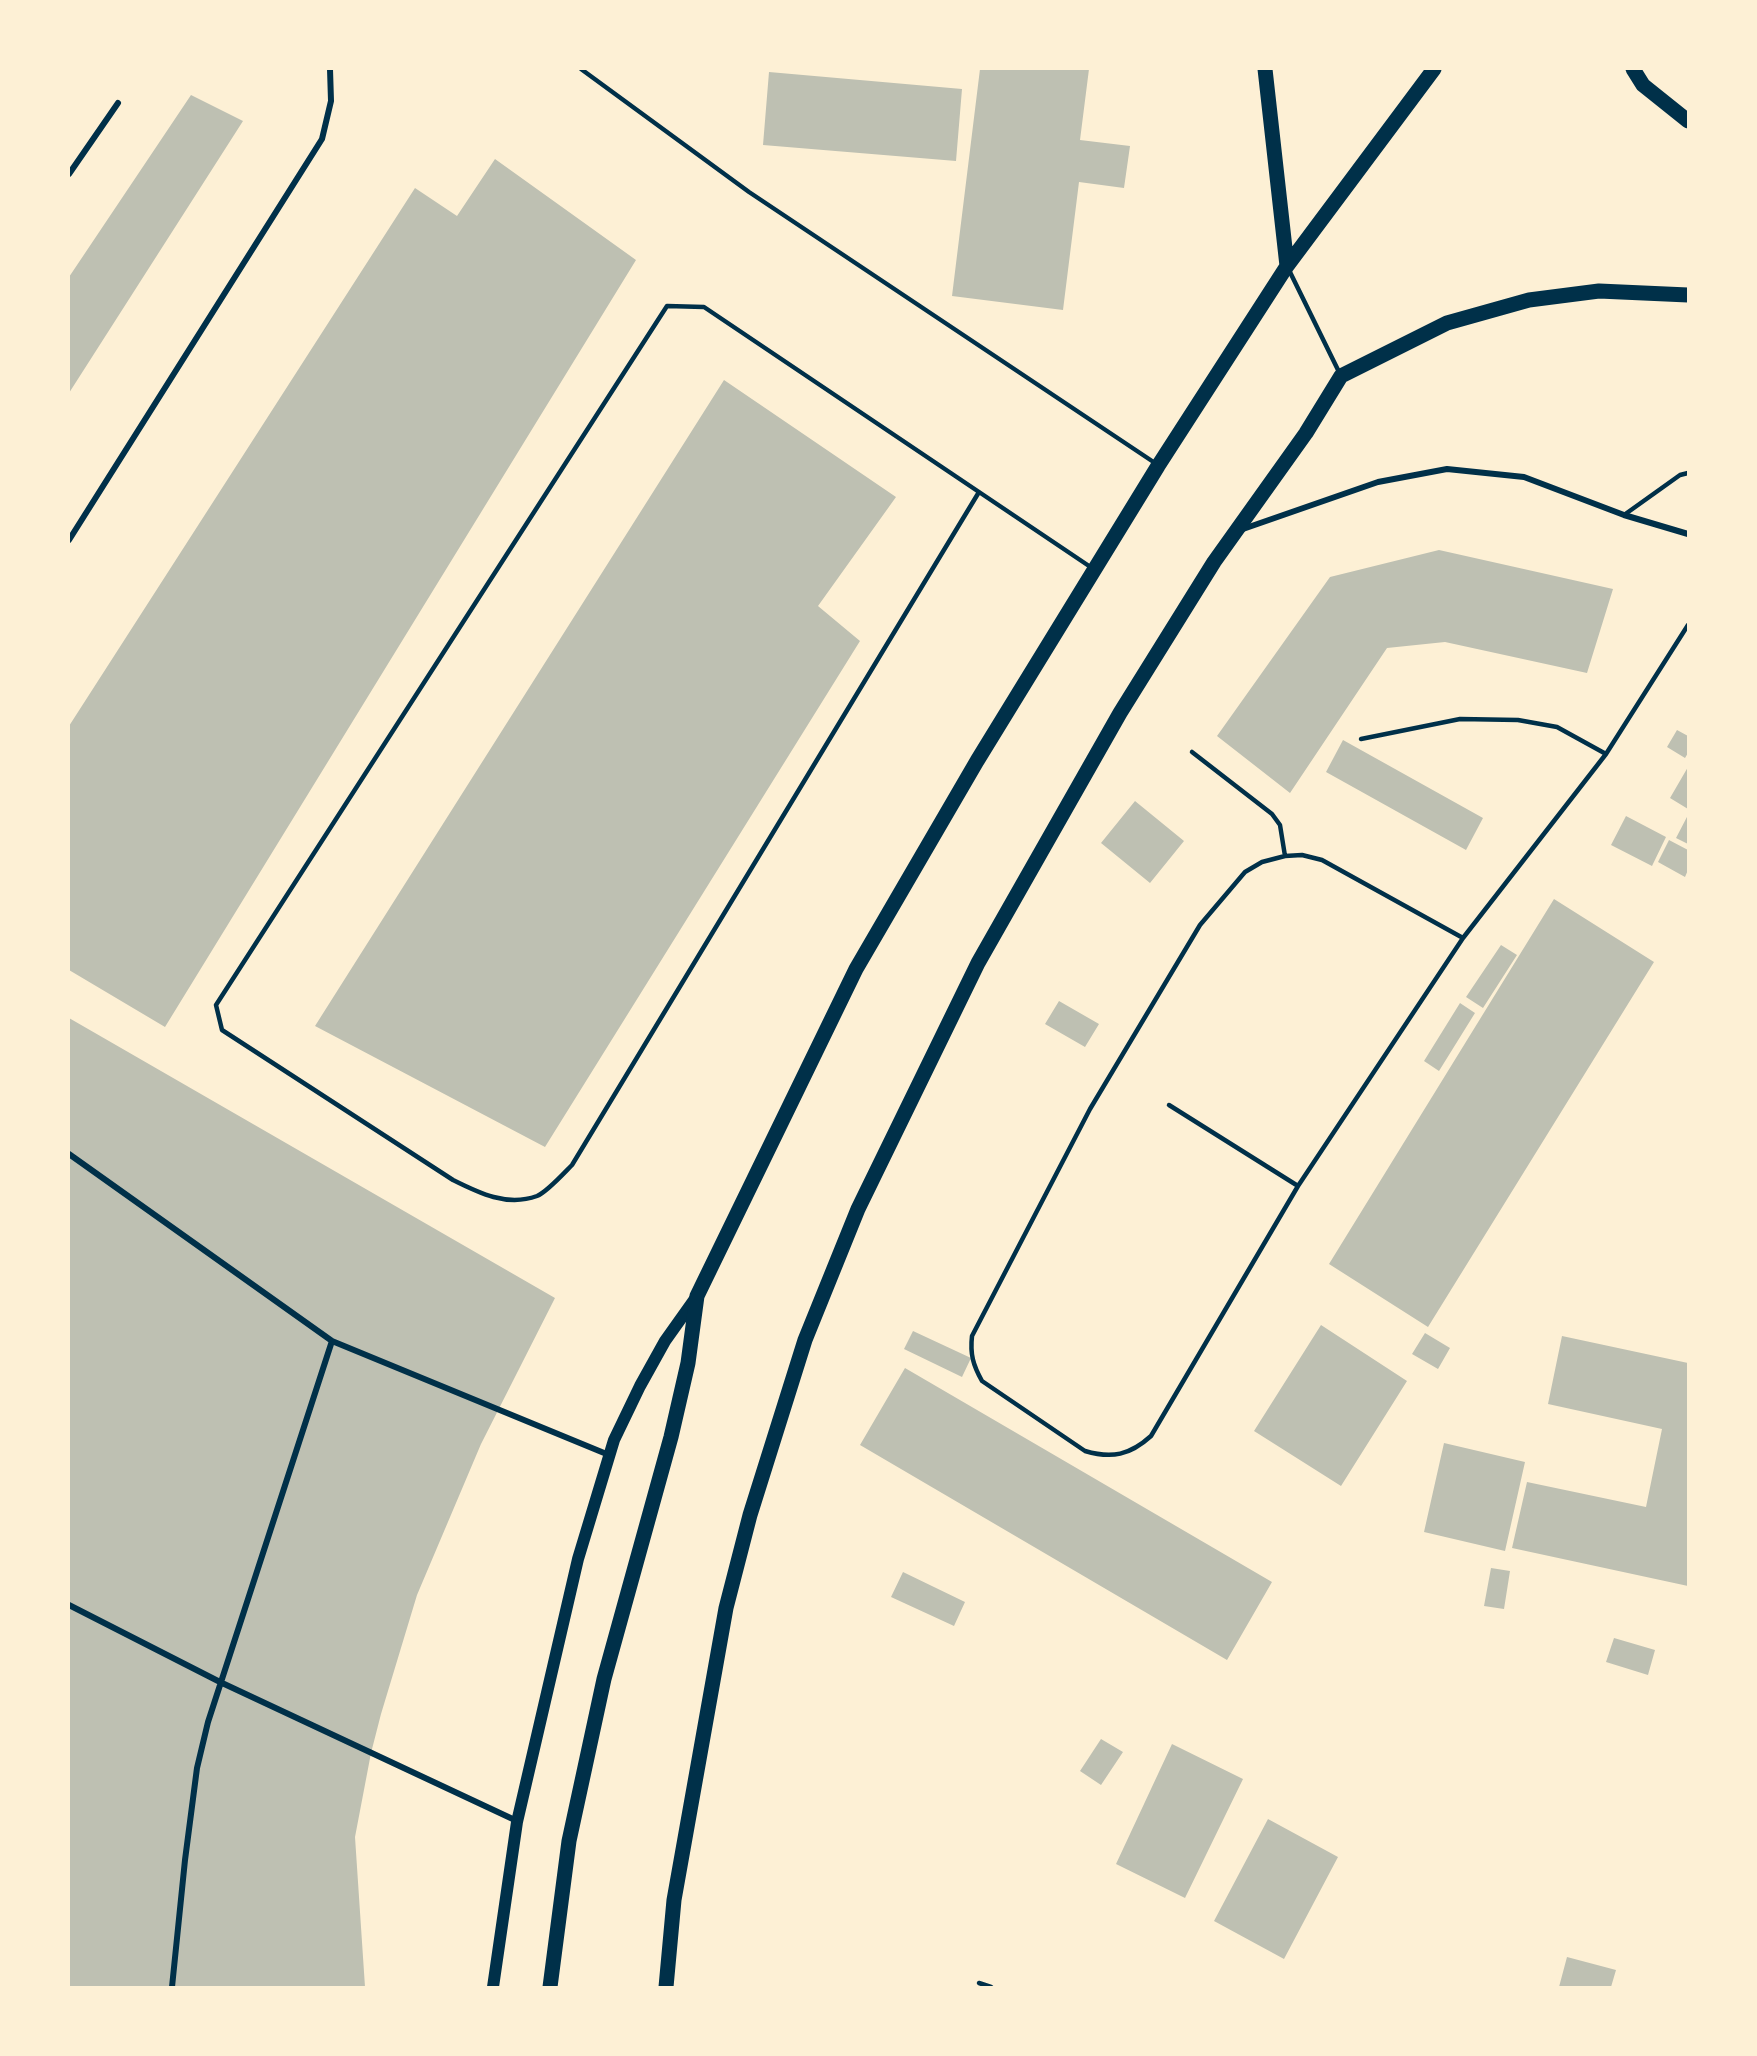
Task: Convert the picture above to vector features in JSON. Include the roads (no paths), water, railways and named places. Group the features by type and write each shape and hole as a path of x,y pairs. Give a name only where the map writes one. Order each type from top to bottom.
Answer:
{"main road":[{"path":"1265,69 1287,266"},
{"path":"493,1987 518,1822 576,1569 614,1440 640,1386 665,1341 696,1296 856,969 977,760 1158,465 1287,266 1434,69"},
{"path":"1633,69 1643,85 1688,121"},
{"path":"666,1987 674,1900 726,1608 750,1515 805,1340 858,1209 978,963 1120,713 1214,562 1306,433 1341,376 1447,323 1529,300 1599,291 1688,295"},
{"path":"550,1987 569,1841 604,1679 671,1437 688,1363 696,1296"}],"street":[{"path":"69,540 322,139 331,101 330,69"},
{"path":"69,174 118,103"},
{"path":"1236,531 1378,482 1447,469 1524,477 1624,515 1688,534"},
{"path":"69,1154 332,1341 609,1455"},
{"path":"172,1987 197,1768 220,1682 332,1341"},
{"path":"69,1605 220,1682 518,1822"}],"lane":[{"path":"581,69 749,192 1158,465"},
{"path":"1287,266 1341,376"},
{"path":"979,492 572,1165 539,1196 514,1200 484,1196 453,1180 222,1030 216,1005 667,306 704,307 1094,569"},
{"path":"1624,515 1680,475 1688,473"},
{"path":"1463,938 1322,860 1302,855 1286,856 1262,862 1245,872 1200,925 1090,1109 972,1336 970,1350 973,1365 982,1381 1085,1451 1101,1456 1113,1456 1141,1445 1152,1436 1298,1186 1463,938 1606,754 1688,625"},
{"path":"1361,739 1460,719 1509,719 1557,727 1606,754"},
{"path":"1192,752 1272,814 1280,825 1286,856"},
{"path":"1169,1105 1298,1186"},
{"path":"979,1983 991,1987"}]}
